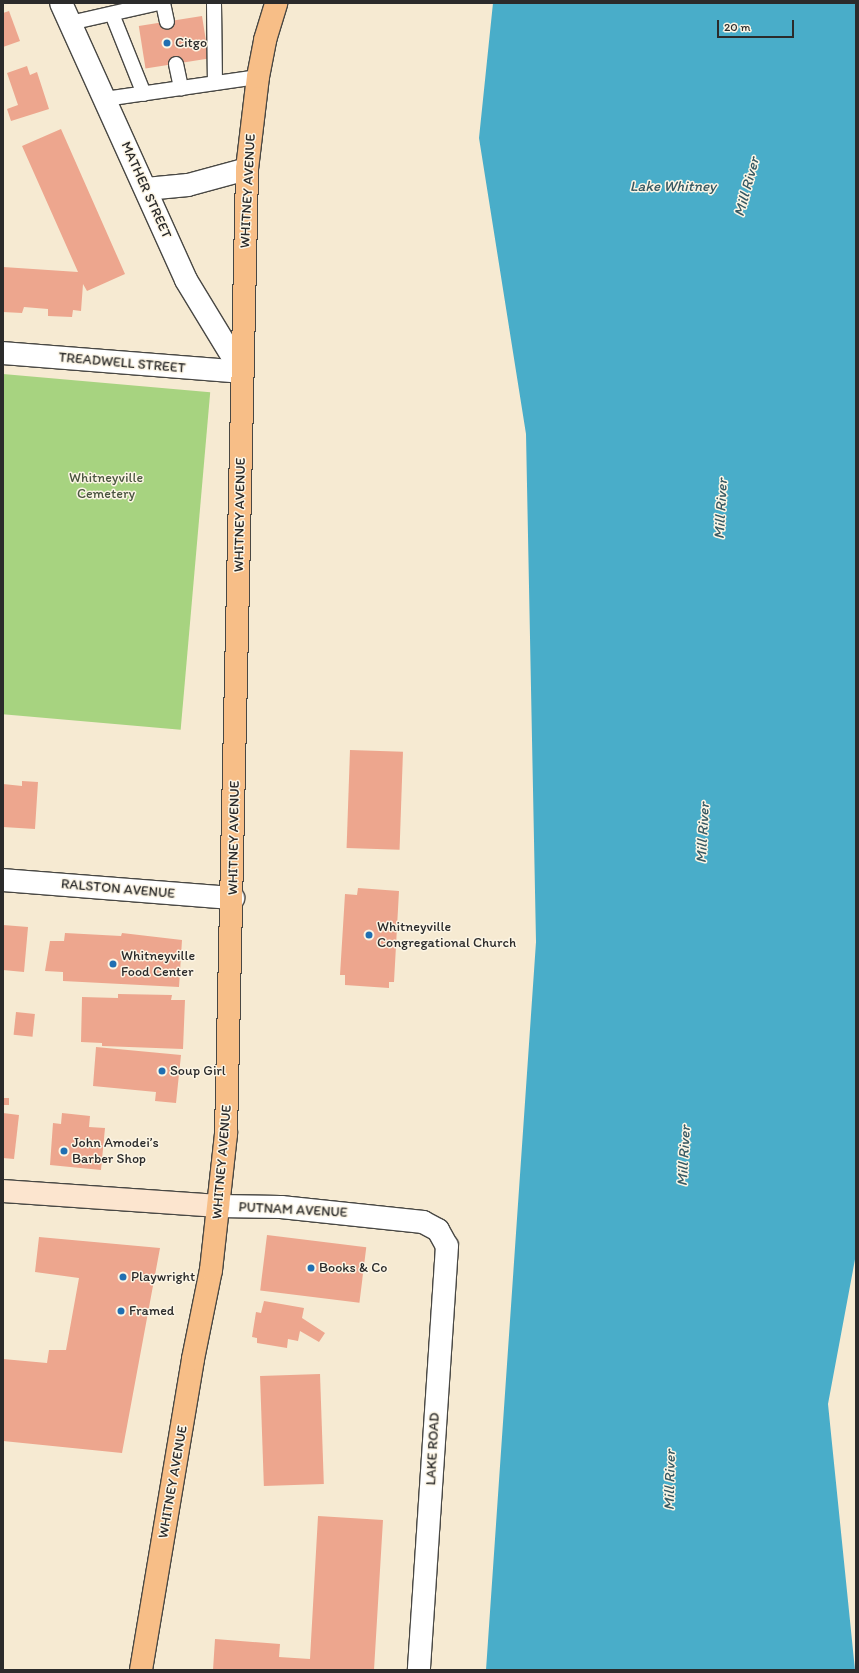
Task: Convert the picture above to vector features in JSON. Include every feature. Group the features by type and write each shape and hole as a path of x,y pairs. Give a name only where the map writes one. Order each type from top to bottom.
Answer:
{"main road":[{"name":"WHITNEY AVENUE","path":"141,1670 193,1359 211,1270 226,1134 233,898 247,169 258,77 265,40 276,3"},
{"name":"PUTNAM AVENUE","path":"3,1191 218,1206"}],"street":[{"name":"MATHER STREET","path":"61,3 186,280 242,372"},
{"path":"146,189 188,185 247,169"},
{"name":"TREADWELL STREET","path":"3,353 242,372"},
{"name":"RALSTON AVENUE","path":"3,880 233,898"},
{"name":"PUTNAM AVENUE","path":"218,1206 281,1207 363,1214 423,1222 438,1230"},
{"name":"LAKE ROAD","path":"419,1670 438,1359 448,1258 447,1246 438,1230"}],"lane":[{"path":"70,23 158,3"},
{"path":"163,3 167,22"},
{"path":"214,3 215,84"},
{"path":"112,14 144,94"},
{"path":"176,64 181,88"},
{"path":"105,99 258,77"}],"green space":[{"name":"Whitneyville Cemetery","path":"3,374 210,392 181,730 3,714"}],"water":[{"name":"Lake Whitney","path":"493,3 856,3 856,1254 828,1404 855,1670 486,1670 536,942 526,434 479,138"}],"building":[{"path":"9,11 20,41 3,47 3,13"},
{"path":"202,16 209,58 146,68 139,26"},
{"path":"27,66 30,75 37,72 49,109 11,121 7,109 18,105 7,73"},
{"path":"61,129 125,274 87,291 83,284 81,311 73,310 72,317 48,316 48,309 24,307 22,313 3,312 3,267 78,272 22,146"},
{"path":"350,750 403,752 400,850 347,848"},
{"path":"22,781 38,782 35,829 3,827 3,784 22,786"},
{"name":"Whitneyville Congregational Church","path":"358,888 399,891 394,982 389,982 389,988 345,985 345,975 340,975 345,894 357,895"},
{"path":"3,925 28,927 24,972 3,970"},
{"name":"Whitneyville Food Center","path":"65,933 121,936 122,933 182,940 179,987 63,981 63,972 45,971 50,941 64,941"},
{"path":"118,994 172,995 171,1000 185,1000 183,1049 102,1046 102,1043 81,1042 82,997 118,998"},
{"path":"16,1012 35,1014 32,1037 14,1035"},
{"path":"96,1047 181,1055 176,1103 155,1101 156,1092 93,1086"},
{"path":"3,1098 9,1098 9,1105 3,1105"},
{"path":"3,1113 19,1115 14,1159 3,1158"},
{"path":"62,1113 90,1116 89,1127 105,1128 101,1170 50,1165 53,1123 61,1124"},
{"name":"Books & Co","path":"267,1235 366,1247 359,1303 260,1291"},
{"path":"39,1237 160,1248 122,1453 3,1441 3,1359 47,1363 49,1350 66,1350 79,1278 35,1272"},
{"path":"264,1301 304,1308 302,1318 325,1333 319,1342 300,1331 298,1341 288,1339 287,1348 257,1343 257,1338 252,1337 256,1312 261,1313"},
{"path":"320,1374 324,1484 264,1486 260,1376"},
{"path":"318,1516 383,1520 374,1670 213,1670 215,1639 280,1644 279,1657 310,1659"}],"place":[{"name":"Citgo","path":"167,43"},
{"name":"Whitneyville Congregational Church","path":"369,935"},
{"name":"Whitneyville Food Center","path":"113,964"},
{"name":"Soup Girl","path":"162,1071"},
{"name":"John Amodei’s Barber Shop","path":"64,1151"},
{"name":"Books & Co","path":"311,1268"},
{"name":"Playwright","path":"123,1277"},
{"name":"Framed","path":"121,1311"}],"water label":[{"name":"Mill River","path":"747,187"},
{"name":"Mill River","path":"721,509"},
{"name":"Mill River","path":"703,833"},
{"name":"Mill River","path":"684,1156"},
{"name":"Mill River","path":"670,1480"}]}
